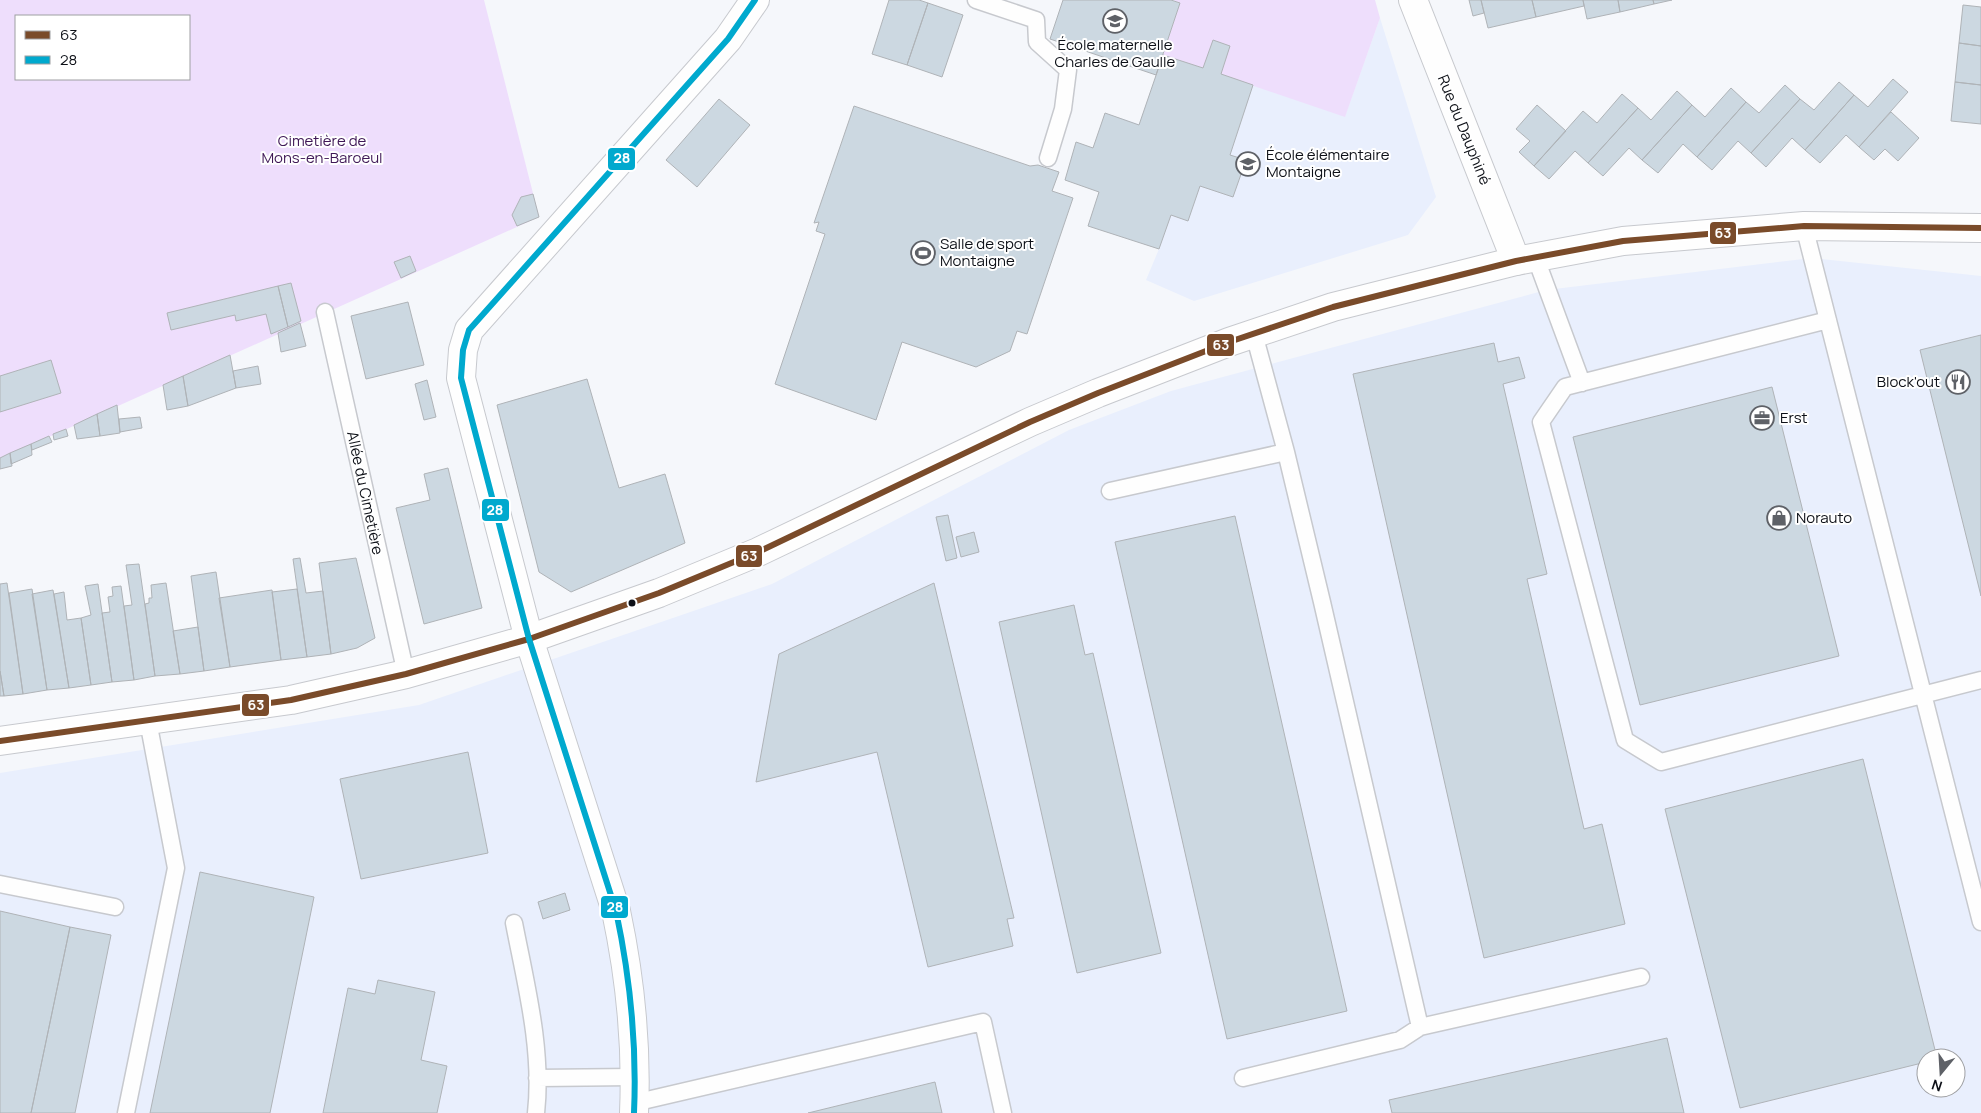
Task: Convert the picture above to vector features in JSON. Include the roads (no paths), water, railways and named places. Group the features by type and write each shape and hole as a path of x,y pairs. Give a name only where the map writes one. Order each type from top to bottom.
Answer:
{"street":[{"path":"634,1108 634,1077 627,974 616,912 529,639 461,378 463,350 468,330 728,39 755,0"},
{"name":"Rue du Dauphiné","path":"1412,0 1526,258"},
{"path":"0,741 291,700 406,674 529,639 659,593 758,552 1030,422 1159,368 1333,307 1526,258 1633,240 1804,226 1981,228"}],"lane":[{"path":"976,0 1036,20 1037,42 1068,70 1063,109 1048,158"},
{"path":"1804,226 1981,922"},
{"path":"1526,258 1582,383"},
{"name":"Allée du Cimetière","path":"326,312 406,674"},
{"path":"1828,320 1565,387 1541,422 1625,740 1661,762 1981,680"},
{"path":"1254,334 1286,452 1420,1027"},
{"path":"1110,491 1286,452"},
{"path":"126,1113 176,868 148,721"},
{"path":"0,884 114,906"},
{"path":"514,924 532,1012 537,1078 536,1113"},
{"path":"1243,1078 1400,1040 1420,1027 1640,977"},
{"path":"634,1108 983,1022 1004,1113"},
{"path":"537,1078 634,1077"}],"place":[{"name":"École maternelle Charles de Gaulle","path":"1115,21"},
{"name":"École élémentaire Montaigne","path":"1248,164"},
{"name":"Salle de sport Montaigne","path":"923,253"},
{"name":"Block'out","path":"1958,382"},
{"name":"Erst","path":"1762,418"},
{"name":"Norauto","path":"1779,518"}],"park label":[{"name":"Cimetière de Mons-en-Baroeul","path":"322,150"}]}
